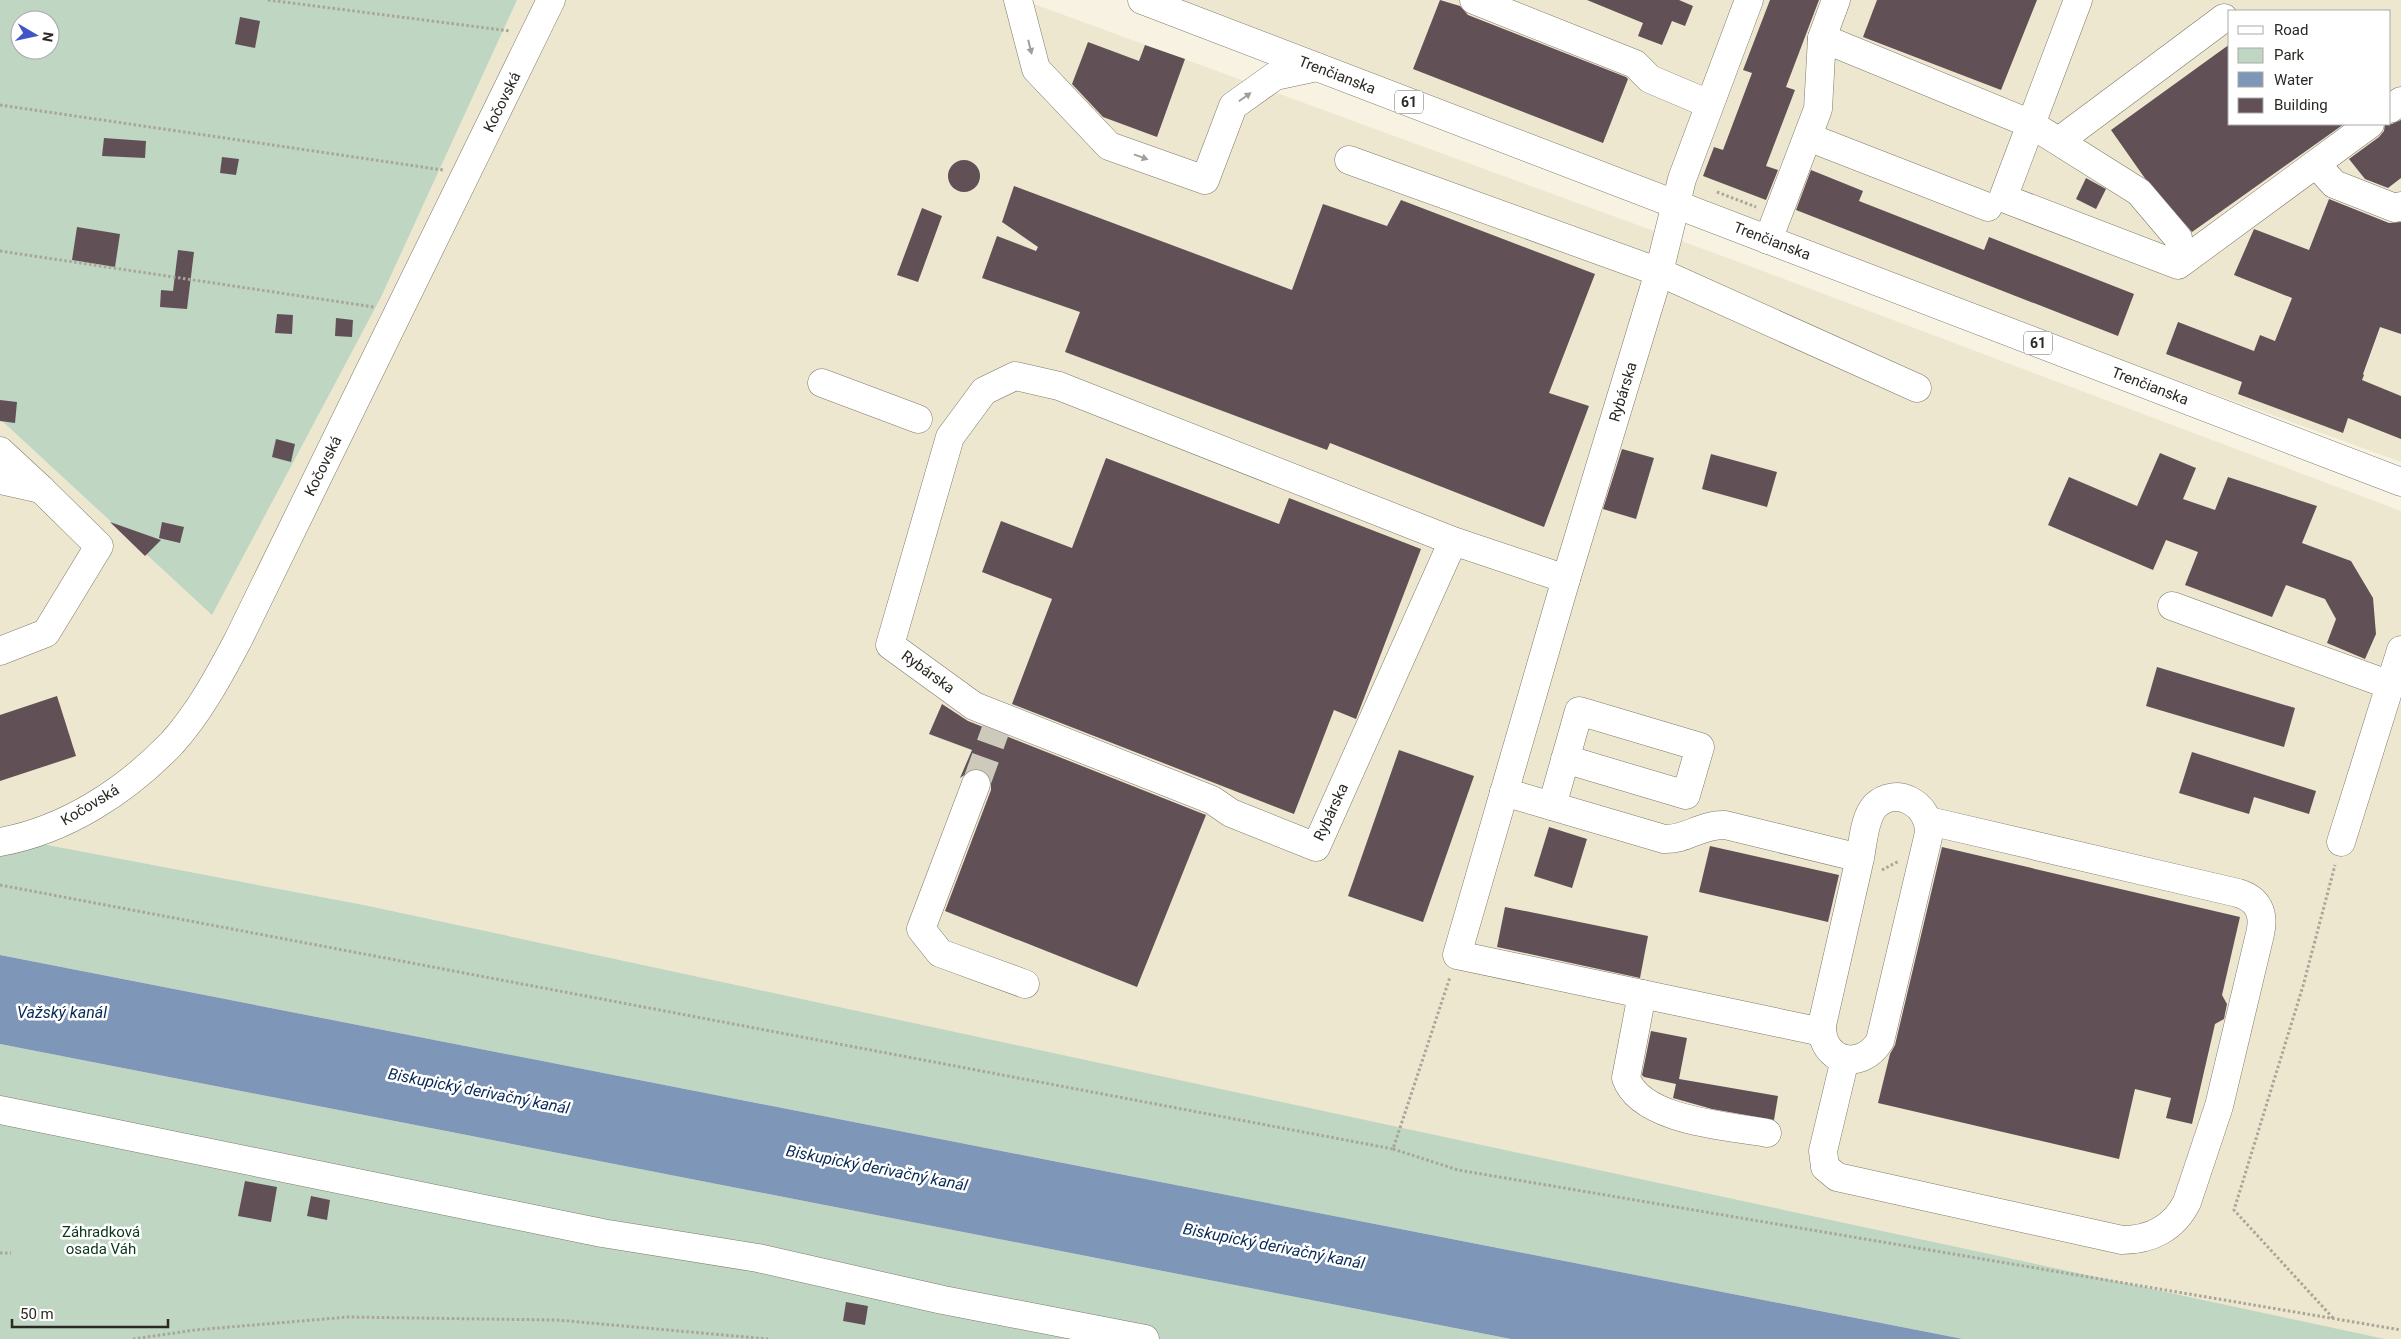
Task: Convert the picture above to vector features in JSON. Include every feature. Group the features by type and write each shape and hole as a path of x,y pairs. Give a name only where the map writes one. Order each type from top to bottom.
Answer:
{"main road":[{"name":"Kočovská","path":"0,842 28,837 64,822 99,803 148,766 173,742 198,708 238,640 551,0"},
{"path":"1018,0 1036,69 1109,146 1205,180 1233,106 1275,76 1317,67"},
{"name":"Trenčianska","path":"1142,0 2401,482"},
{"path":"1474,0 1635,64 1650,79 1709,104"},
{"name":"Rybárska","path":"1457,955 1566,579 1659,272 1682,179 1749,0"},
{"path":"1768,240 1818,109 1822,38 1836,0"},
{"path":"2078,0 2003,198 2178,265 2369,125"},
{"path":"2059,141 2224,18"},
{"path":"1822,38 2031,124 2139,192 2178,238"},
{"path":"1808,137 1988,207"},
{"path":"1349,160 1659,272 1917,388"},
{"path":"2316,164 2334,184 2395,208 2401,206"},
{"name":"Rybárska","path":"1453,541 1316,847 1231,813 1212,800 999,721 974,706 890,644 950,437 984,391 1015,376 1059,386 1453,541 1566,579"},
{"path":"822,383 918,419"},
{"path":"0,451 99,546 46,633 0,651"},
{"path":"0,480 41,489"},
{"path":"2172,606 2390,685"},
{"path":"2341,842 2401,650"},
{"path":"1552,806 1565,759 1579,711 1700,746 1686,795 1565,759"},
{"path":"976,784 921,929 940,953 1024,984"},
{"path":"1504,792 1664,839 1675,840 1712,824 1725,825 1860,858"},
{"path":"1894,798 1913,802 1924,811 1927,834 1880,1041 1868,1055 1855,1060 1845,1059 1832,1052 1826,1046 1822,1032 1822,1020 1872,812 1884,800 1894,798"},
{"path":"1845,1059 1823,1151 1825,1167 1838,1177 2122,1240 2143,1238 2168,1227 2182,1212 2188,1202 2219,1106 2260,934 2262,918 2258,905 2251,898 2238,893 1927,834"},
{"path":"1457,955 1822,1032"},
{"path":"1642,994 1626,1073 1629,1086 1645,1101 1676,1116 1767,1133"},
{"path":"0,1110 602,1233 758,1258 943,1300 1145,1339"}],"path":[{"path":"268,0 510,31"},
{"path":"0,105 448,171"},
{"path":"0,251 381,308"},
{"path":"1854,885 1927,834"},
{"path":"2333,1318 2234,1210 2303,986 2341,842"},
{"path":"0,885 1393,1149 1458,1170 2401,1330"},
{"path":"1393,1149 1457,955"},
{"path":"0,1254 11,1254"},
{"path":"133,1339 195,1330 348,1317 557,1320 768,1339"}],"shaded area":[{"path":"0,0 1023,0 1736,261 2401,511 2401,1339 2385,1339 2233,1308 364,905 0,836"},
{"path":"1153,0 2401,0 2401,462 2110,356"}],"green space":[{"path":"0,0 517,0 381,297 212,615 0,419"},
{"path":"0,836 364,905 2385,1339 1963,1339 0,955"},
{"name":"Záhradková osada Váh","path":"0,1044 1511,1339 0,1339"}],"water":[{"name":"Važský kanál","path":"0,955 1963,1339 1511,1339 0,1044"}],"building":[{"path":"1440,0 1460,6 1468,15 1626,77 1628,79 1603,143 1413,69"},
{"path":"1587,0 1679,0 1693,6 1685,26 1672,21 1662,45 1638,36 1643,23"},
{"path":"1770,0 1819,0 1786,87 1795,90 1766,166 1778,170 1766,200 1703,176 1714,147 1723,150 1752,73 1743,70"},
{"path":"1877,0 2037,0 2001,90 1863,37"},
{"path":"240,17 260,21 255,48 235,44"},
{"path":"1088,42 1139,61 1145,45 1185,59 1157,137 1103,117 1072,84"},
{"path":"2228,45 2228,125 2343,125 2192,232 2144,177 2111,130"},
{"path":"2401,120 2401,178 2388,188 2365,179 2349,159 2379,137 2384,131 2385,125"},
{"path":"104,138 146,141 145,158 102,156"},
{"path":"222,157 239,159 236,175 220,173"},
{"path":"964,160 976,164 980,176 976,188 964,192 952,188 948,176 952,164"},
{"path":"1811,170 1863,191 1859,201 1984,250 1989,237 2134,294 2118,336 1796,210"},
{"path":"2086,178 2106,189 2096,209 2076,199"},
{"path":"1014,186 1292,290 1323,204 1387,226 1401,200 1595,274 1549,393 1589,406 1544,527 1330,443 1327,450 1065,352 1080,312 982,278 997,236 1036,251 1038,247 1002,222"},
{"path":"2329,199 2389,223 2401,222 2401,334 2380,327 2362,380 2401,396 2401,439 2348,418 2343,433 2238,394 2242,382 2166,354 2178,322 2254,351 2260,335 2275,341 2292,298 2234,275 2254,229 2309,250"},
{"path":"922,208 942,216 918,282 897,275"},
{"path":"77,227 120,234 115,267 72,260"},
{"path":"178,250 194,252 187,309 160,307 161,290 173,291"},
{"path":"277,314 293,315 292,334 275,333"},
{"path":"336,318 353,320 352,337 335,336"},
{"path":"0,400 17,402 15,423 0,421"},
{"path":"276,439 295,444 291,462 272,457"},
{"path":"1622,449 1654,458 1636,519 1603,509"},
{"path":"2160,453 2196,468 2183,499 2215,510 2228,477 2317,506 2302,543 2351,561 2373,598 2376,634 2365,659 2327,643 2336,619 2325,599 2286,585 2272,617 2185,585 2198,552 2166,540 2153,570 2048,525 2069,477 2137,506"},
{"path":"1711,454 1777,472 1767,507 1702,489"},
{"path":"1106,458 1279,524 1289,498 1421,549 1356,719 1334,710 1294,814 1012,704 1052,599 982,572 1001,521 1072,548"},
{"path":"110,522 161,540 145,556"},
{"path":"162,522 184,527 180,543 159,538"},
{"path":"2157,667 2295,708 2284,747 2146,706"},
{"path":"57,696 76,756 0,781 0,715"},
{"path":"942,704 968,721 1206,815 1137,987 945,911 991,790 991,782 988,775 981,769 973,769 960,778 972,750 929,734"},
{"path":"1399,750 1474,776 1423,922 1348,896"},
{"path":"2192,752 2316,791 2309,814 2254,797 2249,814 2179,793"},
{"path":"1549,827 1587,839 1572,888 1534,876"},
{"path":"1710,846 1839,875 1828,922 1699,892"},
{"path":"1942,847 2240,917 2222,995 2227,1004 2224,1019 2215,1024 2192,1124 2166,1118 2171,1098 2135,1089 2119,1159 1878,1103 1890,1054 1895,1045"},
{"path":"1505,907 1648,936 1640,978 1497,947"},
{"path":"1651,1031 1687,1038 1679,1079 1778,1096 1774,1120 1712,1109 1673,1098 1676,1084 1642,1075"},
{"path":"245,1181 277,1187 271,1222 238,1216"},
{"path":"311,1196 330,1200 327,1220 307,1216"},
{"path":"846,1302 868,1306 865,1325 843,1321"}],"tunnel":[{"path":"976,784 997,726"}],"water label":[{"name":"Biskupický derivačný kanál","path":"479,1091"},
{"name":"Biskupický derivačný kanál","path":"877,1168"},
{"name":"Biskupický derivačný kanál","path":"1274,1246"}]}
